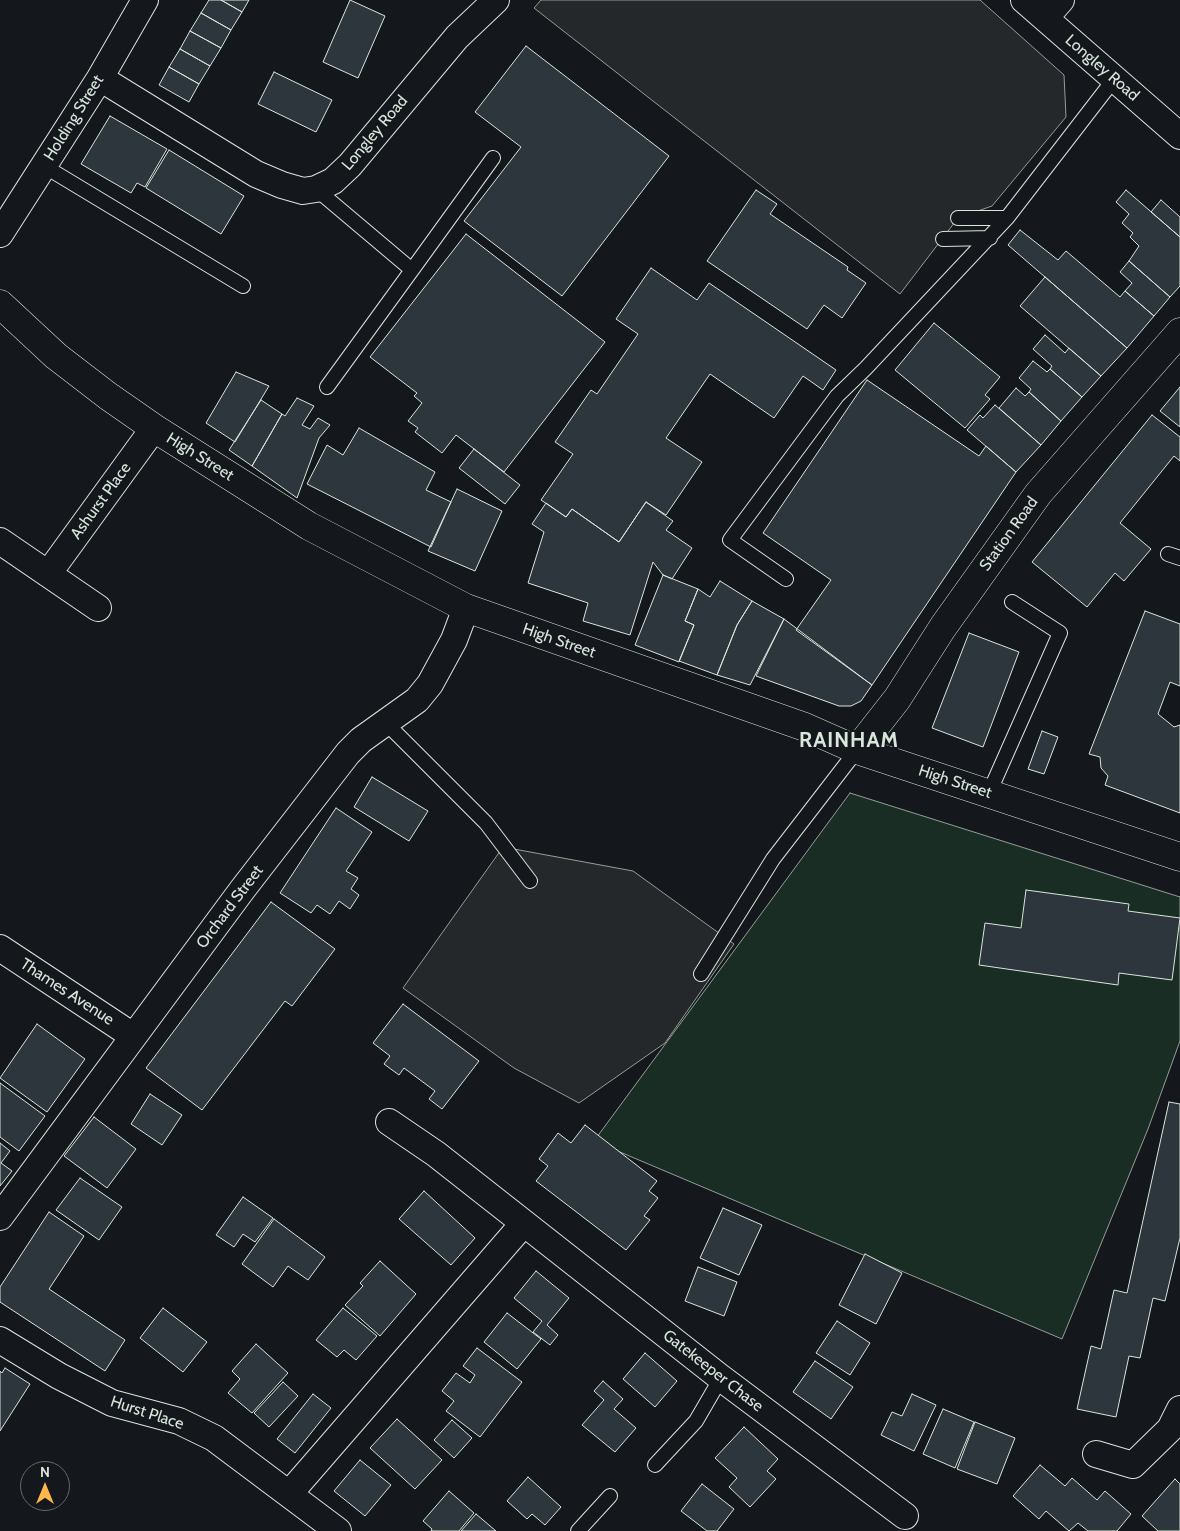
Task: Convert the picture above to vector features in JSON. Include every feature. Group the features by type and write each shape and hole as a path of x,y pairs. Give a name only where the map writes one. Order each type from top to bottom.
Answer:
{"main road":[{"name":"High Street","path":"0,304 56,356 154,428 309,526 466,608 796,724 857,750 1180,857"},
{"name":"Station Road","path":"857,750 897,699 948,619 1043,488 1180,332"}],"street":[{"name":"Holding Street","path":"0,234 100,78 145,0"},
{"name":"Longley Road","path":"316,189 333,181 350,165 457,36 496,0"},
{"name":"Longley Road","path":"1024,0 1053,9 1115,78 1180,136"},
{"path":"100,78 256,174 282,185 303,191 316,189"},
{"name":"Ashurst Place","path":"48,574 154,428"},
{"path":"0,541 98,608"},
{"name":"Orchard Street","path":"0,1216 133,1036 348,753 361,740 416,700 430,684 454,640 466,608"},
{"name":"Thames Avenue","path":"0,948 133,1036"},
{"name":"Gatekeeper Chase","path":"389,1122 436,1154 721,1378 905,1516"},
{"path":"289,1494 524,1223"},
{"name":"Hurst Place","path":"0,1340 59,1376 112,1403 179,1421 214,1438 338,1531"},
{"path":"1096,1454 1133,1465 1170,1429 1180,1409"}],"lane":[{"path":"786,579 730,540 837,396 990,238 1115,78"},
{"path":"327,388 493,158"},
{"path":"44,166 243,286"},
{"path":"316,189 412,270"},
{"path":"958,218 1007,218"},
{"path":"943,239 990,238"},
{"path":"989,794 1060,633 1012,602"},
{"path":"386,723 486,823 530,881"},
{"path":"701,974 773,859 857,750"},
{"path":"655,1465 696,1421 721,1378"},
{"path":"578,1531 610,1496"}],"green space":[{"path":"850,793 1180,897 1180,1041 1148,1129 1062,1339 594,1141"}],"shaded area":[{"path":"541,0 980,0 1064,75 1066,117 992,206 958,218 900,294 534,8"},
{"path":"503,847 633,871 734,944 665,1043 579,1103 514,1068 403,988"}],"building":[{"path":"209,0 221,0 242,12 231,30 201,13"},
{"path":"221,0 249,0 242,12"},
{"path":"350,0 385,16 358,78 323,62"},
{"path":"201,13 231,30 221,48 190,31"},
{"path":"190,31 221,48 210,66 180,49"},
{"path":"526,46 669,156 562,296 464,221 521,147 475,112"},
{"path":"180,49 210,66 199,84 169,67"},
{"path":"169,67 199,84 189,102 159,85"},
{"path":"274,72 332,100 316,132 258,104"},
{"path":"110,116 167,149 145,187 137,183 131,193 81,164"},
{"path":"169,150 244,196 221,234 146,188"},
{"path":"756,190 777,204 770,214 848,267 847,270 866,283 842,318 824,305 807,329 707,261"},
{"path":"1126,190 1180,237 1180,286 1170,297 1129,261 1139,246 1130,237 1133,233 1122,223 1129,214 1116,202"},
{"path":"1161,200 1180,217 1180,237 1151,212"},
{"path":"1020,230 1058,260 1066,251 1120,297 1125,291 1154,316 1127,348 1008,245"},
{"path":"466,234 605,342 504,472 456,435 442,453 415,432 418,428 408,421 422,403 414,396 417,393 370,357"},
{"path":"1129,261 1170,297 1154,316 1125,291 1132,283 1120,272"},
{"path":"651,268 697,300 709,283 836,370 823,390 803,376 774,418 710,374 666,438 702,462 666,515 646,502 619,542 572,509 566,517 541,500 573,454 555,442 591,390 597,394 638,334 616,319"},
{"path":"1045,277 1127,348 1101,376 1020,306"},
{"path":"934,323 1000,377 985,395 990,399 965,428 895,370"},
{"path":"1045,335 1065,353 1069,348 1101,376 1082,397 1050,369 1052,366 1033,349"},
{"path":"1033,361 1047,372 1050,369 1082,397 1061,421 1029,392 1031,389 1019,378"},
{"path":"236,372 269,386 235,442 206,423"},
{"path":"867,380 979,456 986,446 1016,472 872,685 796,630 831,580 763,533"},
{"path":"1180,387 1180,427 1160,411"},
{"path":"1016,388 1025,396 1029,392 1061,421 1041,445 999,408"},
{"path":"297,398 314,406 302,425 310,429 318,418 330,425 319,438 297,498 252,466 282,414 285,416"},
{"path":"261,400 282,414 252,466 229,450"},
{"path":"995,405 1041,445 1016,472 967,430 980,415 983,418"},
{"path":"1152,415 1180,437 1180,461 1174,456 1120,523 1151,549 1124,581 1115,573 1087,607 1032,562"},
{"path":"359,428 435,472 426,490 451,502 431,547 307,484 327,445 343,455"},
{"path":"474,449 520,485 505,504 459,468"},
{"path":"457,489 502,511 475,571 428,551"},
{"path":"646,502 673,521 666,530 692,548 672,579 663,575 653,562 630,635 583,621 588,603 528,583 544,532 532,524 546,503 566,517 572,509 619,542"},
{"path":"663,575 698,589 685,621 694,625 679,662 635,645"},
{"path":"720,581 752,601 737,625 717,675 679,661 694,625 685,621 698,589 710,597"},
{"path":"752,601 784,619 750,685 717,675 737,625"},
{"path":"1145,611 1180,624 1180,686 1170,682 1158,714 1174,727 1180,725 1180,813 1105,785 1108,776 1101,768 1100,757 1089,754"},
{"path":"784,619 872,685 861,701 851,706 839,706 756,676"},
{"path":"969,633 1019,652 983,747 932,728"},
{"path":"1042,731 1058,737 1044,774 1028,769"},
{"path":"372,777 428,811 409,841 354,807"},
{"path":"336,808 372,832 346,871 358,878 351,889 359,895 350,909 339,901 330,914 317,905 311,913 280,893"},
{"path":"1026,890 1129,904 1128,911 1180,918 1172,980 1119,973 1118,985 979,965 985,923 1021,928"},
{"path":"271,902 335,949 292,1006 285,1001 202,1110 146,1068"},
{"path":"403,1004 479,1061 442,1109 429,1099 435,1091 404,1068 399,1075 384,1064 390,1056 373,1043"},
{"path":"37,1024 85,1059 47,1112 0,1078"},
{"path":"0,1083 45,1116 19,1151 0,1137"},
{"path":"150,1094 182,1115 162,1145 131,1124"},
{"path":"1169,1102 1180,1104 1180,1238 1165,1301 1153,1298 1140,1358 1129,1356 1116,1417 1077,1409 1091,1346 1101,1349 1114,1290 1127,1293"},
{"path":"94,1117 136,1149 107,1188 64,1156"},
{"path":"585,1125 657,1181 649,1191 658,1198 644,1216 650,1220 626,1250 536,1181 548,1166 539,1159 558,1133 571,1143"},
{"path":"0,1143 10,1151 1,1163 12,1171 0,1186"},
{"path":"80,1178 122,1207 99,1240 56,1210"},
{"path":"424,1191 475,1238 451,1265 399,1219"},
{"path":"243,1197 273,1218 255,1242 243,1234 234,1247 216,1235"},
{"path":"723,1208 762,1225 739,1275 700,1258"},
{"path":"49,1212 84,1236 49,1289 125,1340 105,1371 0,1302 0,1287"},
{"path":"274,1219 325,1257 308,1280 288,1266 273,1287 242,1264"},
{"path":"865,1254 902,1273 876,1324 839,1305"},
{"path":"380,1261 416,1294 380,1336 345,1305 363,1286 360,1283"},
{"path":"698,1267 737,1282 724,1316 685,1301"},
{"path":"536,1271 569,1298 547,1325 558,1335 550,1345 533,1332 542,1321 514,1298"},
{"path":"163,1308 207,1342 183,1372 140,1338"},
{"path":"343,1308 377,1336 356,1360 344,1350 337,1357 316,1340"},
{"path":"507,1313 541,1339 517,1369 484,1342"},
{"path":"837,1321 870,1343 850,1375 816,1353"},
{"path":"256,1344 288,1373 252,1413 228,1393 240,1379 232,1371"},
{"path":"477,1348 522,1382 480,1437 446,1411 454,1401 442,1391 456,1373 470,1383 475,1375 463,1366"},
{"path":"645,1353 677,1381 655,1407 623,1379"},
{"path":"815,1361 853,1387 831,1419 793,1392"},
{"path":"5,1368 30,1384 0,1431 0,1371 2,1373"},
{"path":"603,1381 623,1399 614,1409 636,1428 615,1452 582,1425 604,1400 594,1391"},
{"path":"283,1382 298,1396 269,1427 254,1413"},
{"path":"313,1394 331,1408 295,1453 277,1439"},
{"path":"912,1394 936,1405 914,1451 881,1435 892,1412 902,1416"},
{"path":"943,1409 974,1422 955,1468 923,1454"},
{"path":"397,1419 442,1460 415,1489 370,1448"},
{"path":"452,1420 472,1438 454,1458 434,1440"},
{"path":"975,1422 1015,1438 997,1484 957,1469"},
{"path":"744,1427 778,1459 767,1471 776,1479 750,1507 729,1487 737,1478 715,1458"},
{"path":"360,1460 391,1485 365,1516 334,1491"},
{"path":"1040,1465 1065,1486 1072,1478 1097,1500 1105,1491 1131,1514 1117,1531 1088,1531 1078,1523 1069,1531 1046,1511 1039,1519 1013,1496"},
{"path":"528,1477 561,1507 545,1525 532,1514 527,1519 507,1501"},
{"path":"1175,1479 1180,1484 1180,1531 1158,1531 1142,1516"},
{"path":"702,1484 734,1509 717,1531 707,1531 681,1511"},
{"path":"449,1491 474,1513 459,1531 431,1531 432,1529 423,1521"},
{"path":"476,1514 496,1531 461,1531"}],"district":[{"name":"RAINHAM","path":"849,741"}]}
